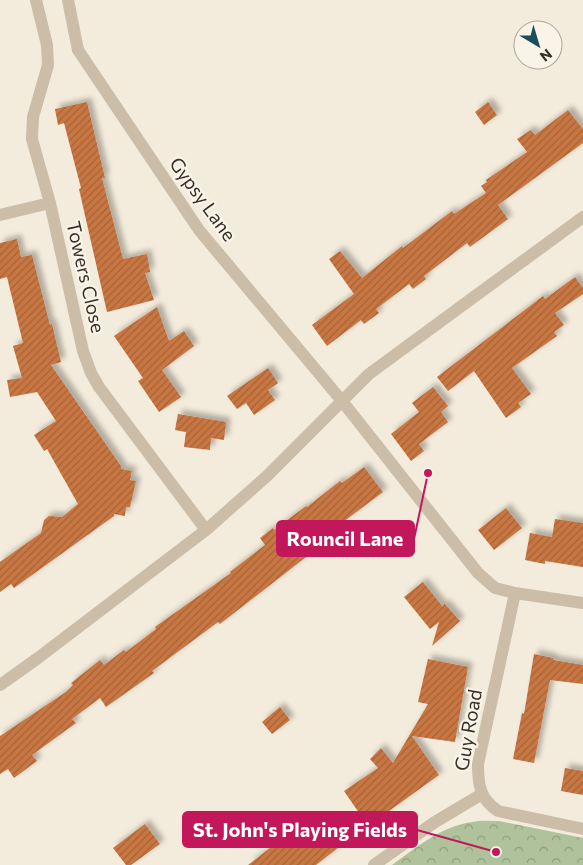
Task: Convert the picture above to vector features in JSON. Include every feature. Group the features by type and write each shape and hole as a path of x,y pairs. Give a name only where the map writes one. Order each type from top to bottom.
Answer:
{"street":[{"name":"Towers Close","path":"36,0 47,45 48,65 33,117 32,138 50,203 83,351 91,373 100,387 206,530"},
{"name":"Gypsy Lane","path":"68,0 78,50 194,222 342,401 478,573 495,588 515,593 583,603"},
{"path":"0,215 50,203"},
{"path":"0,685 206,530 267,476 376,369 583,217"},
{"name":"Guy Road","path":"515,593 478,764 478,781 482,794 490,806 498,811 583,829"},
{"path":"374,865 435,822 482,794"}],"green space":[{"path":"475,821 499,821 583,838 583,865 392,865 429,839 450,828"}],"building":[{"path":"87,102 105,178 102,178 123,259 147,254 150,272 145,273 154,300 107,312 79,189 81,188 64,123 58,125 55,109"},
{"path":"488,102 497,115 484,125 475,112"},
{"path":"568,110 583,129 583,143 498,205 508,219 470,247 467,243 424,276 426,279 413,289 409,284 376,309 379,313 364,324 361,320 327,346 312,325 354,294 329,259 340,251 362,278 402,246 403,248 452,211 454,214 486,193 481,186 487,182 486,180 527,152 517,139 531,130 535,135"},
{"path":"17,239 21,257 32,255 50,325 52,324 61,362 51,365 121,466 121,469 132,471 130,480 136,481 130,507 126,507 125,516 114,514 114,516 14,588 11,584 0,592 0,562 41,533 44,520 49,516 62,517 78,504 47,449 44,451 34,435 56,421 37,392 10,397 7,380 22,378 13,346 23,343 7,277 0,279 0,243"},
{"path":"575,277 583,288 583,294 555,313 564,325 554,332 557,336 512,368 531,394 518,403 521,407 506,418 474,371 448,391 437,377 543,296 545,299"},
{"path":"157,307 169,341 184,331 194,346 162,370 181,397 159,412 138,381 143,378 114,336"},
{"path":"268,368 278,383 268,390 275,400 254,415 246,403 237,409 227,396"},
{"path":"433,387 448,406 441,412 448,422 419,444 424,451 411,461 391,434 419,412 412,403"},
{"path":"178,414 226,422 224,440 211,438 210,450 184,447 186,432 175,430"},
{"path":"364,467 383,492 339,525 336,522 301,548 306,553 304,555 306,557 220,624 218,622 152,671 154,673 106,707 100,698 72,719 76,723 32,755 37,761 14,778 8,769 0,774 0,736 66,692 73,685 71,683 100,660 104,665 124,650 126,652 156,629 155,627 231,573 265,545 260,538 307,507 340,481 342,483"},
{"path":"506,508 522,528 494,550 478,530"},
{"path":"555,519 583,523 583,567 545,561 545,564 525,560 530,533 552,537"},
{"path":"423,582 443,607 444,603 460,621 432,646 439,622 430,629 404,597"},
{"path":"534,654 553,658 553,660 583,665 583,684 550,680 534,763 513,759 522,713 524,714"},
{"path":"428,659 468,667 455,742 412,736 439,775 368,826 344,791 378,768 370,759 381,748 393,763 428,704 418,702"},
{"path":"280,707 290,720 272,734 262,722"},
{"path":"565,768 583,771 583,795 561,791"},
{"path":"330,823 344,843 316,865 248,865 287,835 297,848"},
{"path":"145,824 160,844 131,865 126,865 113,848"}],"place":[{"name":"Rouncil Lane","path":"428,473"},
{"name":"St. John's Playing Fields","path":"496,852"}]}
